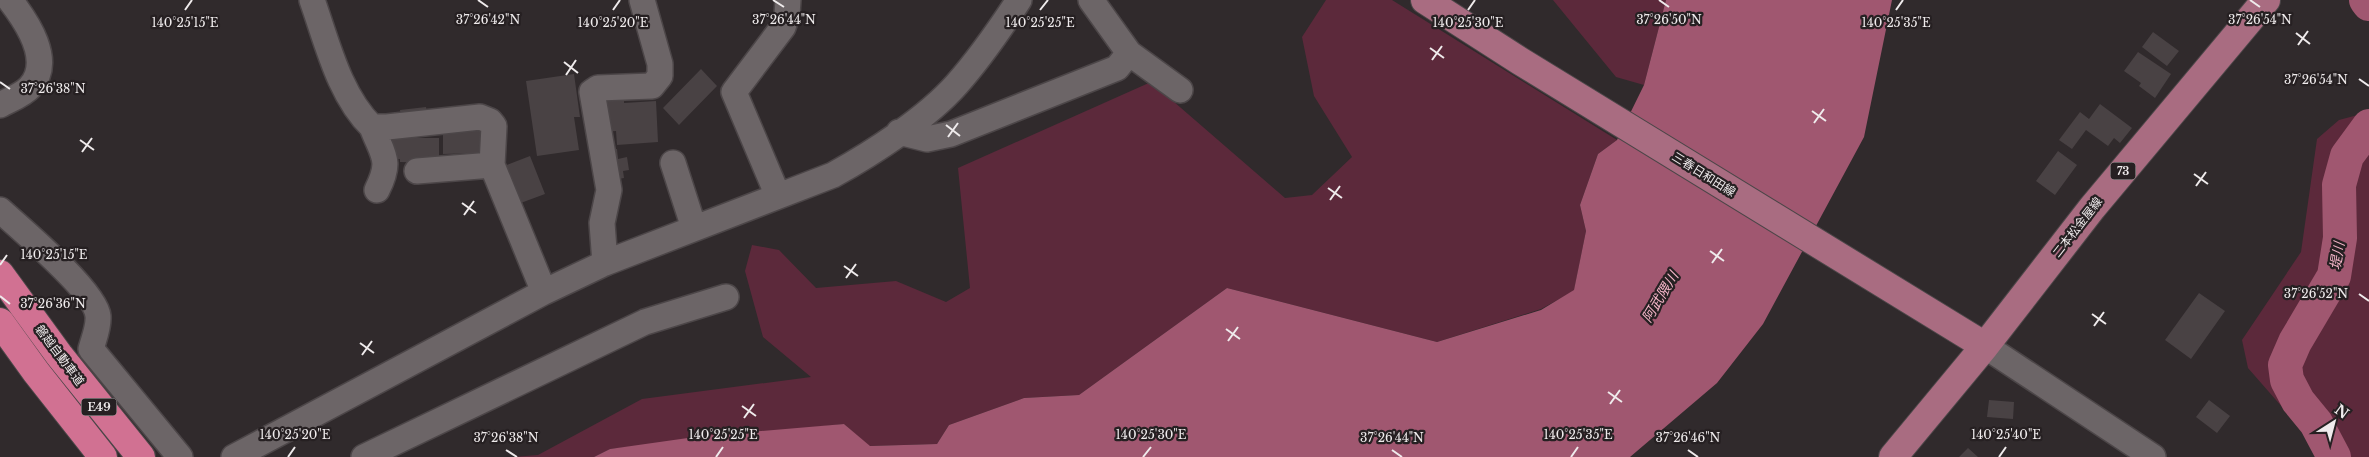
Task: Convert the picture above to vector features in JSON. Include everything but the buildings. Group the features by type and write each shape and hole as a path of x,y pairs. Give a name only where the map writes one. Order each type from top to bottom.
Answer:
{"highway":[{"name":"磐越自動車道","path":"0,274 59,356 141,457"},
{"name":"E49","path":"0,322 36,372 103,457"}],"main road":[{"name":"三春日和田線","path":"1425,0 1985,346"},
{"name":"二本松金屋線","path":"1892,457 1985,346 2092,208 2266,0"}],"street":[{"path":"1,104 29,88 38,74 39,60 35,39 26,21 10,0"},
{"path":"312,0 340,76 361,116 372,126 387,164 385,175 377,190"},
{"path":"605,263 602,224 609,190 592,92 598,88 652,86 660,76 660,64 642,0"},
{"path":"778,196 734,92 783,27 787,15 788,0"},
{"path":"234,457 544,292 605,263 833,175 861,159 927,111 956,85 1018,0"},
{"path":"1091,0 1129,53 1180,90"},
{"path":"899,132 926,139 951,134 1117,68 1129,53"},
{"path":"372,126 387,127 480,117 490,120 494,126 492,165 544,292"},
{"path":"673,163 694,228"},
{"path":"417,171 492,165"},
{"path":"0,210 74,280 94,303 98,315 97,330 91,349 180,457"},
{"path":"364,457 645,322 726,297"},
{"path":"1985,346 2153,457"}],"shaded area":[{"path":"1326,0 1392,0 1617,140 1598,154 1580,205 1586,231 1574,291 1541,309 1437,342 1227,288 1079,395 1024,398 949,425 937,444 869,446 844,424 610,449 594,457 513,457 538,455 642,399 811,377 763,337 745,271 752,245 779,250 816,288 896,281 946,302 970,288 958,168 1151,82 1285,198 1312,195 1352,157 1314,96 1302,37"},
{"path":"1553,0 1666,0 1644,85 1616,77"},
{"path":"2369,112 2369,457 2326,457 2248,368 2242,340 2301,252 2317,139 2339,120"}],"water":[{"name":"阿武隈川","path":"1666,0 1892,0 1864,137 1763,324 1717,383 1630,457 594,457 610,449 702,436 844,424 870,446 937,444 949,425 1024,398 1079,395 1227,288 1437,342 1541,310 1574,290 1586,231 1580,205 1598,154 1617,140 1644,85"}],"waterway":[{"name":"堤川","path":"2366,0 2369,4"},
{"name":"堤川","path":"2334,457 2316,423 2298,401 2287,380 2285,365 2295,342 2334,276 2340,238 2339,185 2347,156 2369,126"}]}
